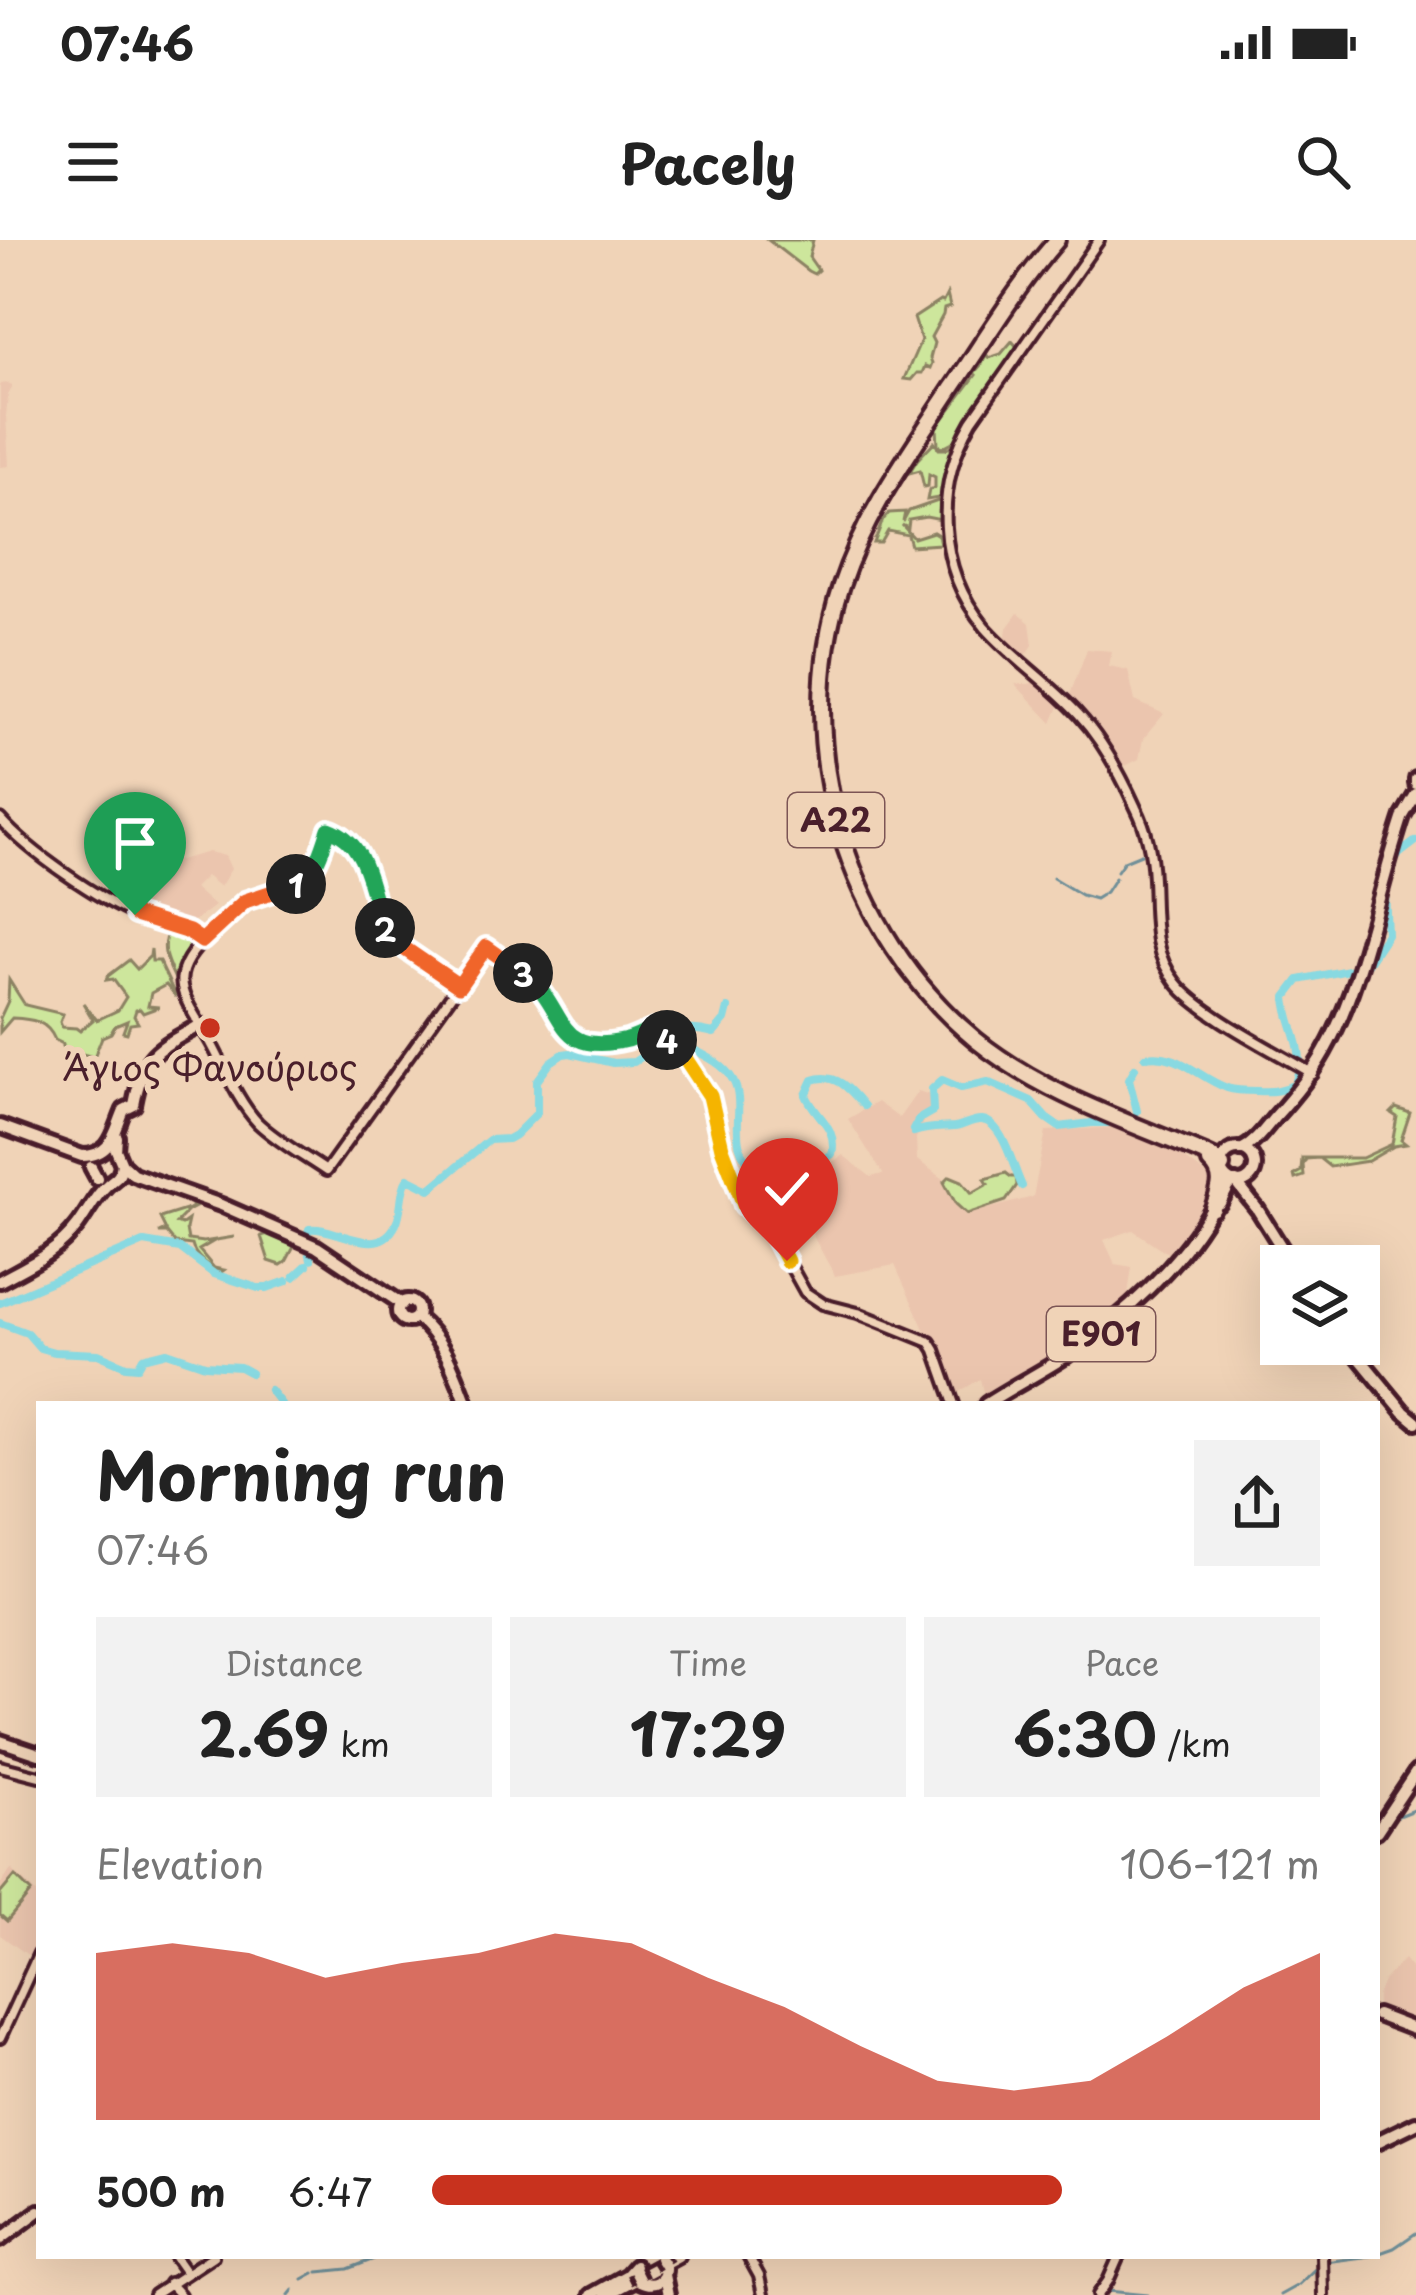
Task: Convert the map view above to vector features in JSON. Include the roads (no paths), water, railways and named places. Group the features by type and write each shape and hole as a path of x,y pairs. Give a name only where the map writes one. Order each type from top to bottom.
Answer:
{"highway":[{"name":"A22","path":"1060,240 1005,308 873,515 832,621 824,682 824,755 836,818 856,875 884,932 932,995 979,1039 1047,1085 1236,1168"},
{"path":"979,1039 1006,1063 1090,1110 1212,1164 1220,1178 1213,1208"}],"main road":[{"name":"E901","path":"995,1401 1111,1321 1173,1264 1236,1168 1294,1102 1335,1042 1402,816 1416,788"},
{"name":"E901","path":"1313,1074 1352,985"},
{"path":"0,1278 30,1262 65,1233 94,1194 101,1152 112,1142 126,1108 134,1105 152,1054 200,1025"},
{"path":"0,1278 60,1246 118,1170 115,1147 121,1116"},
{"path":"0,1129 82,1156 110,1151 118,1170"},
{"path":"0,1129 75,1156 94,1173 118,1170 317,1249 401,1305 402,1318 414,1318 422,1326 440,1351 464,1401"},
{"name":"E901","path":"995,1401 1081,1349 1167,1275 1193,1245 1236,1168"},
{"path":"1236,1168 1246,1198 1280,1245"},
{"path":"1365,1365 1416,1421"},
{"path":"0,1742 36,1755"},
{"path":"1380,1823 1416,1769"},
{"path":"1380,2014 1416,2027"},
{"path":"1380,2141 1416,2123"},
{"path":"0,2240 36,2213"},
{"path":"640,2270 658,2282 668,2262"},
{"path":"602,2295 668,2262"},
{"path":"665,2295 668,2262"},
{"path":"602,2295 640,2270"},
{"path":"602,2295 628,2287 640,2270"},
{"path":"640,2270 665,2295"}],"street":[{"path":"1099,240 963,437 950,470 945,524 950,556 980,620 1081,717 1135,805 1151,855 1153,924 1159,952 1177,984 1195,1001 1313,1074"},
{"path":"0,819 92,890 135,915 189,932 202,941"},
{"path":"459,986 388,933 362,857 353,843 329,829 309,875 292,886 245,901 202,941 185,961 181,976 200,1025 254,1118 326,1171 459,986 486,947 539,985 567,1033 578,1041 623,1041 654,1029 683,1055 710,1096 741,1200 777,1240 802,1290 818,1302 930,1342 953,1401"},
{"path":"0,1766 36,1775"},
{"path":"0,2038 36,1960"},
{"path":"176,2259 186,2273"},
{"path":"154,2295 208,2259"},
{"path":"750,2259 763,2295"},
{"path":"1098,2295 1119,2259"},
{"path":"1322,2262 1323,2295"},
{"path":"170,2283 180,2295"}],"waterway":[{"path":"1392,865 1416,841"},
{"path":"1117,871 1124,861 1141,854"},
{"path":"1053,878 1095,899 1115,878"},
{"path":"1367,964 1387,934 1385,891"},
{"path":"1300,1065 1286,997 1299,980 1353,969"},
{"path":"670,1037 691,1030 714,1033 728,1008"},
{"path":"311,1259 306,1239 309,1229 378,1240 396,1224 408,1178 430,1189 489,1140 515,1135 537,1113 537,1081 563,1054 634,1062 670,1037 713,1060 733,1080 738,1138 746,1159 756,1168 804,1167 832,1154 829,1129 806,1095 813,1080 836,1080 864,1106"},
{"path":"1145,1057 1168,1058 1217,1084 1242,1091 1286,1088 1295,1084 1299,1069"},
{"path":"1135,1068 1129,1079 1137,1111"},
{"path":"913,1130 919,1119 933,1111 932,1089 942,1080 961,1088 988,1082 1031,1101 1059,1127 1118,1123"},
{"path":"914,1132 978,1120 989,1123 1002,1137 1022,1186"},
{"path":"0,1303 144,1242 180,1248 214,1274 258,1288 287,1281"},
{"path":"294,1277 307,1265"},
{"path":"0,1323 27,1333 40,1348 54,1352 98,1354 138,1367 143,1358 167,1352 251,1373"},
{"path":"270,1390 279,1401"},
{"path":"1393,1818 1416,1809"},
{"path":"1380,2253 1416,2233"},
{"path":"318,2272 348,2269 374,2259"},
{"path":"1325,2262 1348,2259"},
{"path":"1280,2295 1317,2267"},
{"path":"303,2279 314,2273"},
{"path":"289,2295 293,2290"},
{"path":"1103,2295 1108,2291 1148,2295"}],"place":[{"name":"Άγιος Φανούριος","path":"210,1028"}]}
